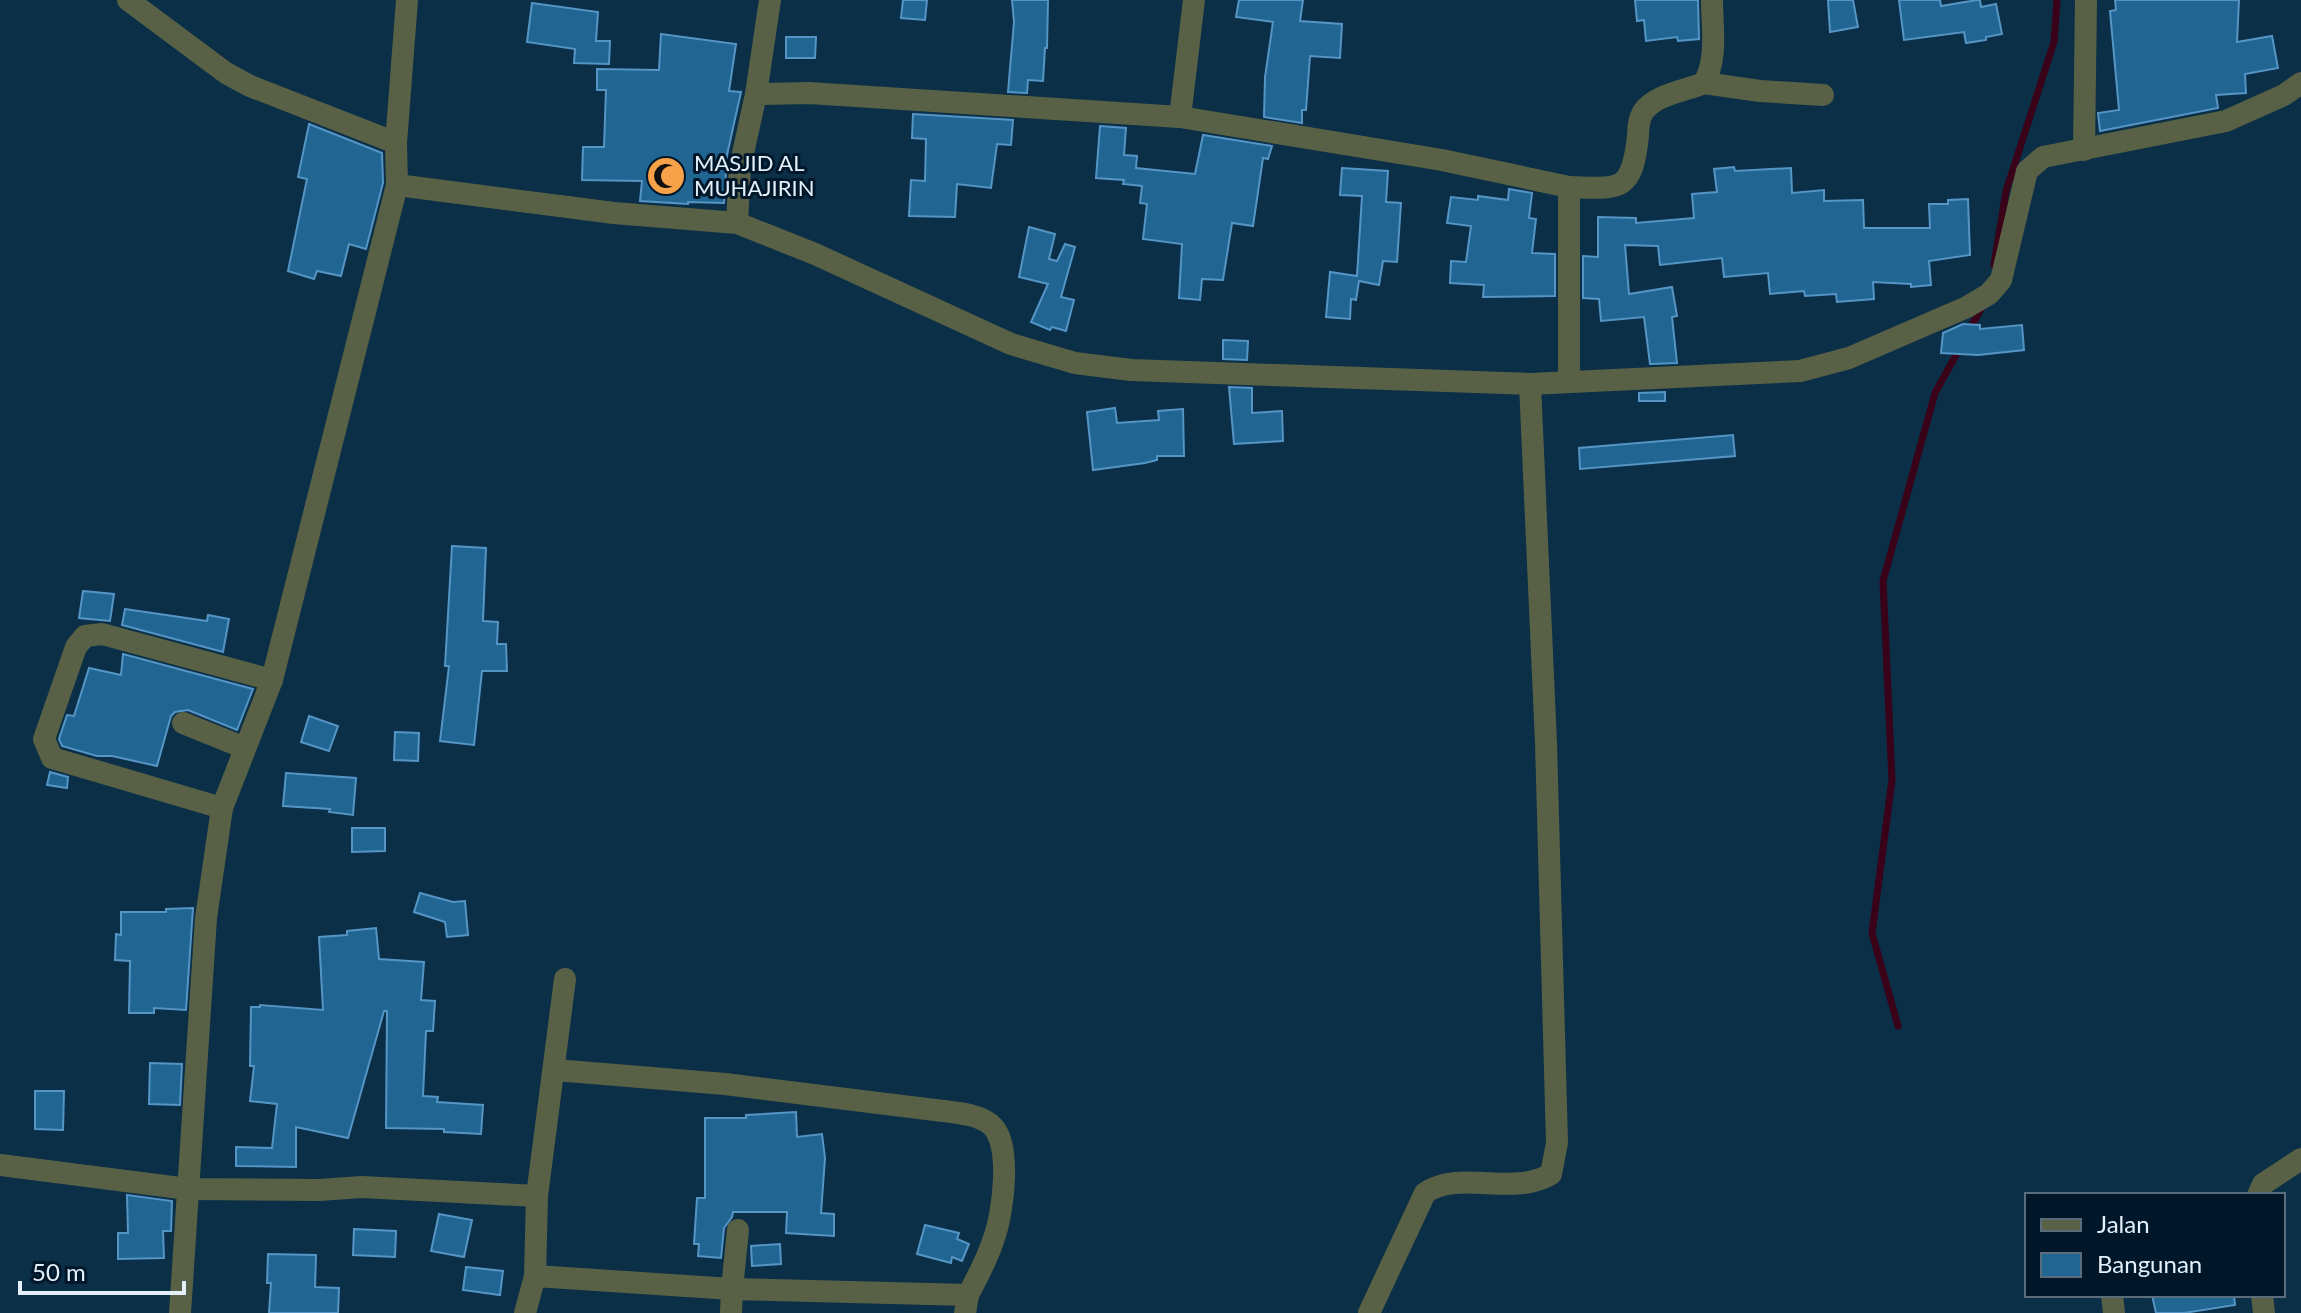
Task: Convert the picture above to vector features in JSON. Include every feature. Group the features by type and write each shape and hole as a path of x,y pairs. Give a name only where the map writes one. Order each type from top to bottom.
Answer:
{"street":[{"path":"128,0 226,73 250,86 396,143"},
{"path":"180,1313 206,918 222,808 272,680 397,185 396,143 407,0"},
{"path":"737,223 740,167 756,94 770,0"},
{"path":"1180,117 1194,0"},
{"path":"1704,83 1711,71 1712,0"},
{"path":"2084,150 2086,0"},
{"path":"756,94 809,93 1180,117 1442,160 1569,187 1614,186 1625,181 1635,164 1639,122 1643,113 1664,97 1704,83 1823,95"},
{"path":"397,185 614,213 737,223 815,254 1011,344 1075,363 1131,370 1530,384 1800,371 1849,358 1967,307 1989,294 2001,280 2027,171 2043,157 2226,121 2284,95 2301,83"},
{"path":"1569,187 1569,381"},
{"path":"1369,1313 1425,1193 1433,1187 1456,1184 1538,1182 1551,1174 1554,1163 1557,1143 1547,774 1530,384"},
{"path":"222,808 52,758 44,739 76,647 85,636 102,634 272,680"},
{"path":"183,723 245,748"},
{"path":"525,1313 535,1276 537,1196 565,979"},
{"path":"535,1276 966,1304 992,1246 1001,1205 1003,1147 991,1124 974,1116 725,1084 555,1070"},
{"path":"2259,1193 2263,1184 2301,1159"},
{"path":"0,1165 188,1189 319,1190 362,1187 537,1196"},
{"path":"731,1313 738,1230"}],"building":[{"path":"903,0 927,0 925,20 901,18"},
{"path":"1012,0 1048,0 1043,81 1028,80 1027,93 1008,92 1014,22"},
{"path":"1239,0 1303,0 1300,21 1342,24 1340,58 1310,56 1306,110 1302,110 1302,123 1264,117 1265,77 1273,22 1236,17"},
{"path":"1635,0 1698,0 1699,39 1678,41 1677,37 1646,41 1644,20 1637,21"},
{"path":"1828,0 1853,0 1858,27 1830,32"},
{"path":"1899,0 1940,0 1941,6 1977,0 1980,0 1981,7 1996,4 2002,34 1966,43 1964,32 1904,40"},
{"path":"2115,0 2239,0 2237,42 2272,36 2278,68 2245,74 2246,93 2216,95 2218,108 2100,131 2098,113 2119,110 2110,11 2116,10"},
{"path":"532,3 598,12 596,41 610,41 609,64 574,63 575,49 527,42"},
{"path":"661,34 736,44 729,91 741,92 727,155 724,203 640,201 642,181 582,180 583,147 604,147 606,90 597,90 597,69 659,70"},
{"path":"786,37 816,37 815,58 786,58"},
{"path":"913,114 1013,120 1011,145 997,144 991,188 957,184 955,217 909,216 911,180 925,181 926,139 912,138"},
{"path":"309,124 382,153 383,183 366,249 349,244 341,276 317,271 314,279 288,271 307,179 298,177"},
{"path":"1100,126 1126,128 1124,155 1137,156 1136,168 1195,174 1203,135 1272,146 1268,159 1263,158 1253,226 1232,223 1223,280 1202,279 1200,300 1179,298 1182,244 1143,239 1147,204 1140,203 1142,186 1123,184 1124,180 1096,178"},
{"path":"1734,167 1735,171 1791,168 1792,193 1824,190 1824,201 1863,200 1864,228 1930,228 1929,204 1948,204 1948,200 1968,199 1970,255 1929,261 1931,285 1911,287 1911,284 1873,282 1874,299 1837,302 1836,294 1805,296 1804,291 1770,294 1768,273 1724,277 1722,258 1660,265 1658,246 1625,245 1629,294 1672,287 1677,316 1672,317 1677,363 1650,364 1644,317 1601,321 1599,299 1583,298 1583,256 1598,257 1598,217 1636,218 1636,223 1694,218 1692,194 1717,192 1714,169"},
{"path":"1342,168 1388,171 1386,202 1401,203 1397,262 1383,261 1379,285 1359,281 1356,300 1351,299 1350,319 1326,317 1330,272 1357,276 1362,196 1340,195"},
{"path":"1509,189 1532,193 1529,218 1536,219 1532,253 1555,254 1555,296 1483,297 1484,285 1450,283 1451,261 1466,262 1471,226 1447,223 1451,197 1478,200 1478,196 1508,200"},
{"path":"1029,227 1055,234 1049,259 1057,261 1065,244 1075,247 1061,297 1074,300 1066,331 1052,327 1050,330 1031,322 1048,284 1019,277"},
{"path":"1963,324 1980,325 1980,329 2022,325 2024,350 1978,355 1941,353 1943,333"},
{"path":"1223,340 1248,341 1247,360 1223,359"},
{"path":"1229,387 1252,388 1252,413 1282,411 1283,441 1234,444"},
{"path":"1665,392 1665,401 1639,401 1639,393"},
{"path":"1115,408 1117,423 1159,420 1158,411 1183,409 1184,456 1157,456 1157,460 1145,463 1093,470 1087,412"},
{"path":"1733,435 1735,456 1580,469 1579,448"},
{"path":"452,546 486,548 483,621 498,622 497,644 506,644 507,671 482,671 474,745 440,741 449,666 445,666"},
{"path":"83,591 114,594 110,621 79,618"},
{"path":"125,609 207,621 208,615 229,619 223,652 122,625"},
{"path":"123,654 253,689 237,730 188,710 175,712 171,716 157,766 112,756 97,756 62,746 59,739 67,715 74,716 89,668 121,675"},
{"path":"309,716 338,726 329,751 301,742"},
{"path":"395,732 419,733 418,761 394,760"},
{"path":"50,772 68,777 67,788 47,785"},
{"path":"286,773 356,778 353,815 329,812 330,809 283,806"},
{"path":"352,828 385,828 385,851 352,852"},
{"path":"420,893 453,902 465,901 468,935 447,937 445,922 414,912"},
{"path":"193,908 186,1010 154,1008 154,1013 129,1013 130,961 115,960 116,934 121,935 121,912 166,912 166,909"},
{"path":"376,928 379,959 424,962 421,1000 435,1001 433,1031 426,1031 423,1096 438,1097 437,1102 483,1105 481,1134 444,1132 444,1129 386,1128 387,1011 384,1011 348,1138 296,1127 296,1167 236,1166 236,1147 272,1148 277,1104 250,1101 254,1066 250,1066 251,1007 323,1010 319,937"},
{"path":"150,1063 182,1064 180,1105 149,1104"},
{"path":"35,1091 64,1091 63,1130 35,1129"},
{"path":"796,1112 797,1137 822,1134 825,1158 821,1213 834,1214 834,1236 786,1233 787,1212 733,1212 724,1228 721,1258 698,1256 699,1244 694,1244 697,1198 705,1198 705,1118 746,1118 746,1115"},
{"path":"127,1195 172,1201 171,1231 163,1231 164,1258 118,1259 118,1233 128,1233"},
{"path":"439,1214 472,1220 464,1257 431,1251"},
{"path":"925,1225 959,1233 957,1239 969,1244 962,1261 952,1257 951,1263 917,1254"},
{"path":"354,1229 396,1231 395,1257 353,1255"},
{"path":"780,1244 781,1264 752,1266 751,1246"},
{"path":"268,1254 316,1255 315,1287 339,1288 338,1313 269,1313 271,1283 267,1283"},
{"path":"466,1267 503,1271 500,1295 463,1290"},
{"path":"2152,1297 2234,1297 2235,1305 2184,1313 2156,1313"}],"waterway":[{"path":"1994,265 2006,191 2054,42 2057,0"},
{"path":"1968,332 1982,307"},
{"path":"1898,1026 1872,933 1892,780 1883,581 1935,393 1961,346"}],"place":[{"name":"MASJID AL MUHAJIRIN","path":"666,176"}]}
